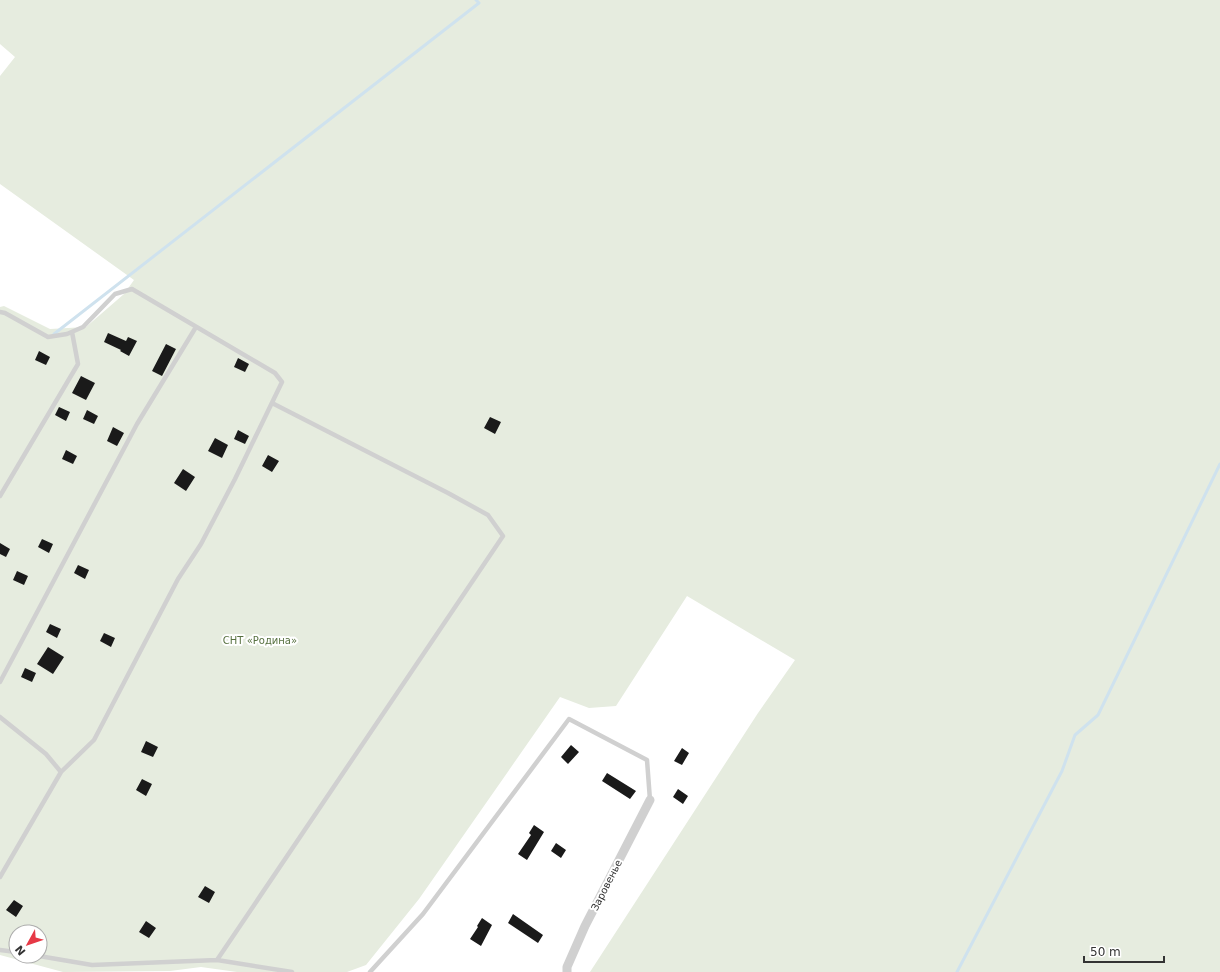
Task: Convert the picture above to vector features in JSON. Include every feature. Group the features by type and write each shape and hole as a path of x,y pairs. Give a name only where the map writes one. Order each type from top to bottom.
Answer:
{"street":[{"name":"Заровенье","path":"567,972 567,967 585,926 650,800"}],"lane":[{"path":"0,312 5,313 48,337 67,334 83,327 115,294 132,289 276,373 282,382 201,544 178,579 94,740 61,772 0,877"},
{"path":"0,682 138,424 196,327"},
{"path":"0,496 78,364 72,332"},
{"path":"217,960 503,536 488,515 272,403"},
{"path":"0,717 46,754 61,772"},
{"path":"370,972 423,914 569,719 648,760 650,800"},
{"path":"48,958 92,965 217,960 292,972"}],"green space":[{"name":"СНТ «Родина»","path":"0,0 1220,0 1220,972 590,972 758,713 795,660 687,596 616,706 589,708 560,697 419,899 366,965 347,972 237,972 201,967 170,971 63,972 33,964 48,964 48,924 8,924 8,957 0,955 0,307 4,306 50,329 86,327 124,294 134,280 0,184 0,76 15,57 0,44"}],"building":[{"path":"108,333 126,341 128,337 137,341 129,356 120,351 121,350 104,342"},
{"path":"166,344 176,349 162,376 152,371"},
{"path":"39,351 50,357 46,365 35,360"},
{"path":"238,358 249,364 245,372 234,367"},
{"path":"81,376 95,383 86,400 72,393"},
{"path":"59,407 70,412 66,421 55,415"},
{"path":"87,410 98,416 94,424 83,419"},
{"path":"490,417 501,422 495,434 484,428"},
{"path":"113,427 124,433 117,446 107,441"},
{"path":"238,430 249,436 245,444 234,439"},
{"path":"215,438 228,445 222,458 208,451"},
{"path":"66,450 77,456 73,464 62,459"},
{"path":"268,455 279,461 272,472 262,466"},
{"path":"183,469 195,477 186,491 174,483"},
{"path":"42,539 53,544 49,553 38,547"},
{"path":"0,543 10,549 6,557 0,554"},
{"path":"78,565 89,570 85,579 74,573"},
{"path":"17,571 28,576 24,585 13,580"},
{"path":"50,624 61,629 57,638 46,632"},
{"path":"104,633 115,638 111,647 100,641"},
{"path":"48,647 64,657 53,674 37,664"},
{"path":"25,668 36,673 32,682 21,677"},
{"path":"146,741 158,747 153,757 141,752"},
{"path":"571,745 579,752 568,764 561,757"},
{"path":"682,748 689,753 682,765 674,761"},
{"path":"607,773 636,791 630,799 602,781"},
{"path":"142,779 152,784 146,796 136,790"},
{"path":"678,789 688,796 683,804 673,797"},
{"path":"534,825 544,832 527,860 518,854 531,835 529,833"},
{"path":"556,843 566,850 561,858 551,851"},
{"path":"205,886 215,892 209,903 198,897"},
{"path":"14,900 23,906 16,917 6,910"},
{"path":"513,914 543,935 538,943 508,923"},
{"path":"482,918 492,925 481,946 470,939"},
{"path":"146,921 156,928 149,938 139,932"}],"waterway":[{"path":"54,334 479,3 476,0"},
{"path":"957,972 1062,771 1075,735 1098,715 1220,464"}]}
